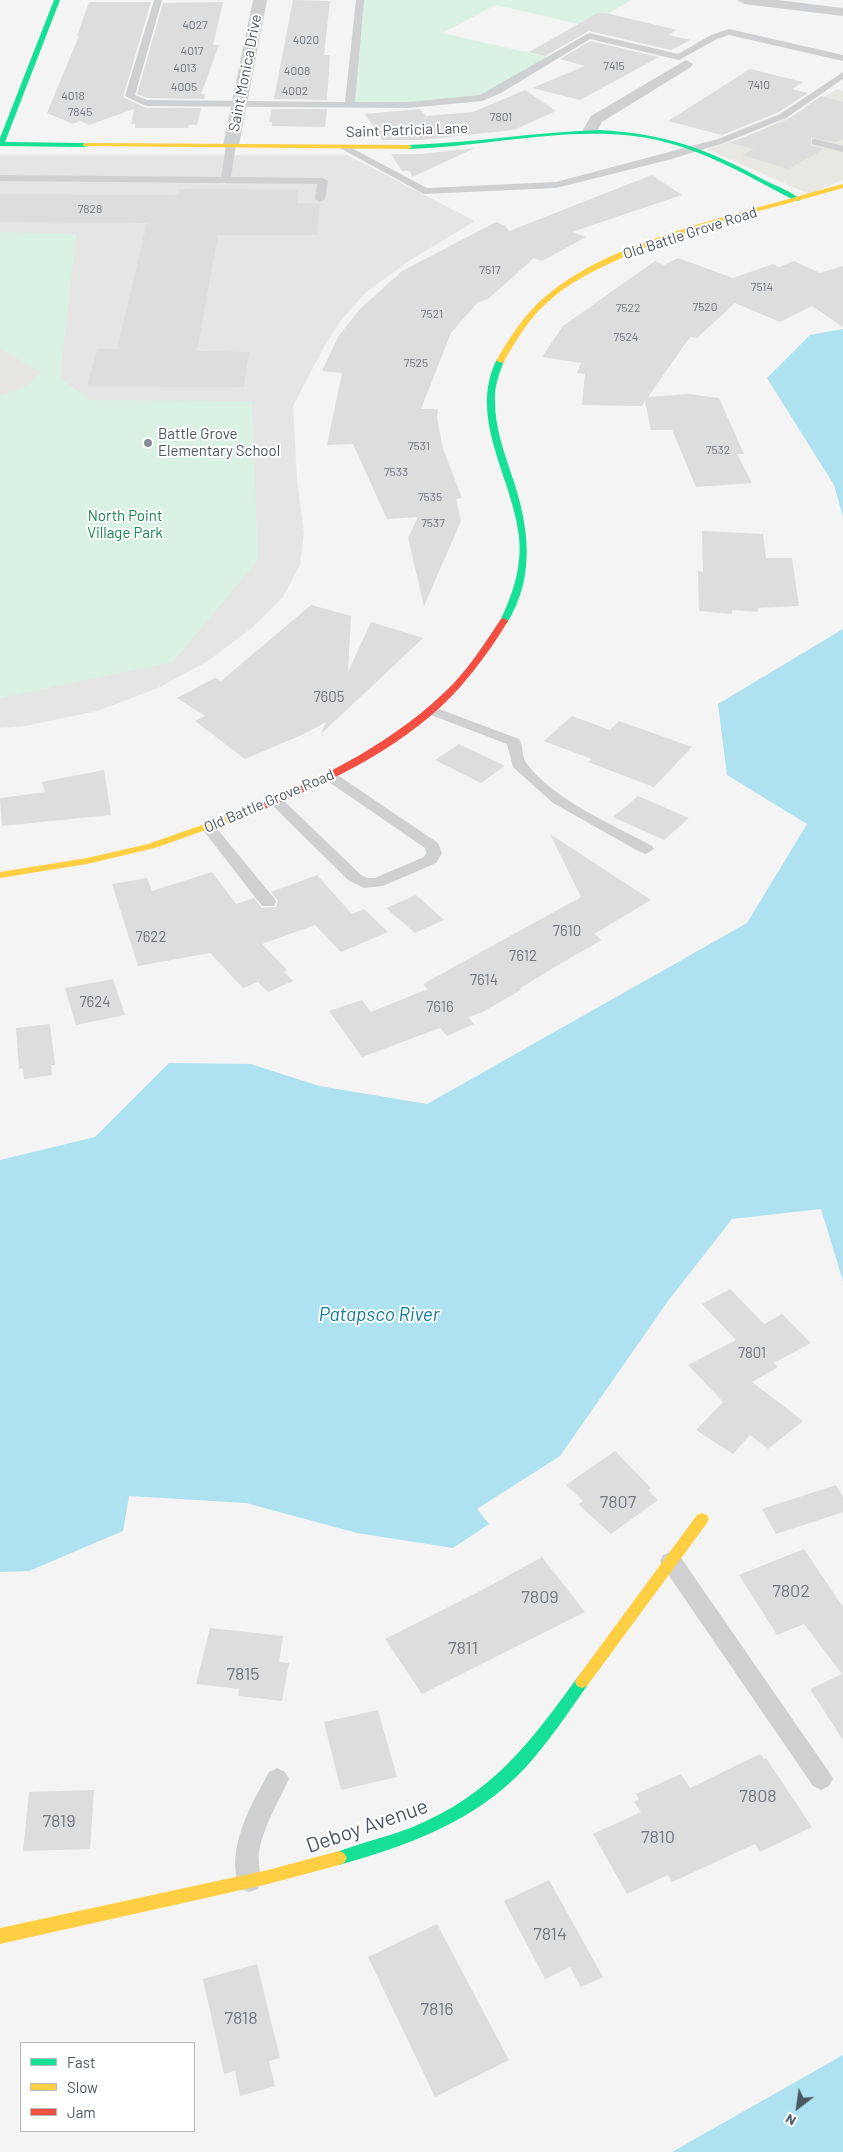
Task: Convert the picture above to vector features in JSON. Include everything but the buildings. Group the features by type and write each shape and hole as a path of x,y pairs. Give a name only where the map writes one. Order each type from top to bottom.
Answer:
{"street":[{"path":"1,145 57,0"},
{"name":"Saint Monica Drive","path":"231,146 260,0"},
{"path":"744,0 843,12"},
{"path":"592,130 596,120 683,61"},
{"name":"Saint Patricia Lane","path":"1,145 450,146 547,133 592,130 638,134 664,139 693,149 798,200"},
{"name":"Old Battle Grove Road","path":"0,875 111,856 170,841 276,801 331,777 404,732 431,710 468,672 497,635 510,611 523,567 524,553 518,511 492,427 490,407 490,392 514,334 557,289 609,261 641,247 686,232 843,186"},
{"name":"Deboy Avenue","path":"0,1936 249,1881 336,1859 395,1841 447,1817 495,1787 514,1771 538,1743 702,1520"}],"lane":[{"path":"158,0 130,96 146,103 409,105 482,98 589,36 683,61 714,37 729,32 843,58"},
{"path":"350,104 360,0"},
{"path":"343,147 424,191 556,185 721,141 783,116 843,75"},
{"path":"815,142 843,149"},
{"path":"225,181 231,146"},
{"path":"0,178 323,181 320,199"},
{"path":"431,710 514,742 518,764 558,800 646,849"},
{"path":"276,801 354,877 364,883 377,883 430,860 434,853 432,846 331,777"},
{"path":"208,827 268,902"},
{"path":"671,1561 821,1779"},
{"path":"249,1881 247,1852 262,1808 277,1779"}],"shaded area":[{"path":"837,89 843,91 843,180 809,194 707,149 747,136 794,115"},
{"name":"Battle Grove Elementary School","path":"0,155 347,155 475,221 412,259 366,292 343,318 326,343 293,406 297,480 304,533 300,565 283,597 253,627 208,661 158,688 97,711 25,726 0,728"}],"green space":[{"path":"364,0 631,0 601,18 592,27 496,5 442,33 552,58 487,96 446,103 353,103"},
{"name":"North Point Village Park","path":"0,232 76,234 60,378 90,400 252,401 258,560 173,662 0,698"}],"sand":[{"path":"0,349 41,372 27,386 0,396"}],"water":[{"path":"843,329 843,517 834,485 767,378 810,335"},
{"name":"Patapsco River","path":"843,629 843,1281 821,1209 732,1219 668,1301 560,1456 477,1509 489,1524 453,1548 357,1533 246,1503 129,1496 123,1531 29,1571 0,1572 0,1160 95,1137 169,1063 251,1064 319,1086 427,1104 747,923 807,824 727,775 718,704"},
{"path":"843,2055 843,2152 672,2152"}],"traffic: fast":[{"path":"57,0 1,144 85,145"},
{"path":"409,147 441,146 567,133 631,134 663,139 698,150 732,165 798,200"},
{"path":"500,361 493,381 491,401 492,422 516,503 524,549 519,586 504,621"},
{"path":"339,1858 421,1831 477,1800 507,1776 531,1751 582,1682"}],"traffic: slow":[{"path":"85,145 409,147"},
{"path":"500,361 519,330 543,302 556,291 600,265 659,240 689,230 843,186"},
{"path":"0,875 87,861 151,846 259,808"},
{"path":"582,1682 702,1519"},
{"path":"0,1936 268,1877 339,1858"}],"traffic: jam":[{"path":"259,808 331,776 398,736 429,712 457,685 482,655 504,621"}],"place":[{"name":"Battle Grove Elementary School","path":"148,443"}]}
